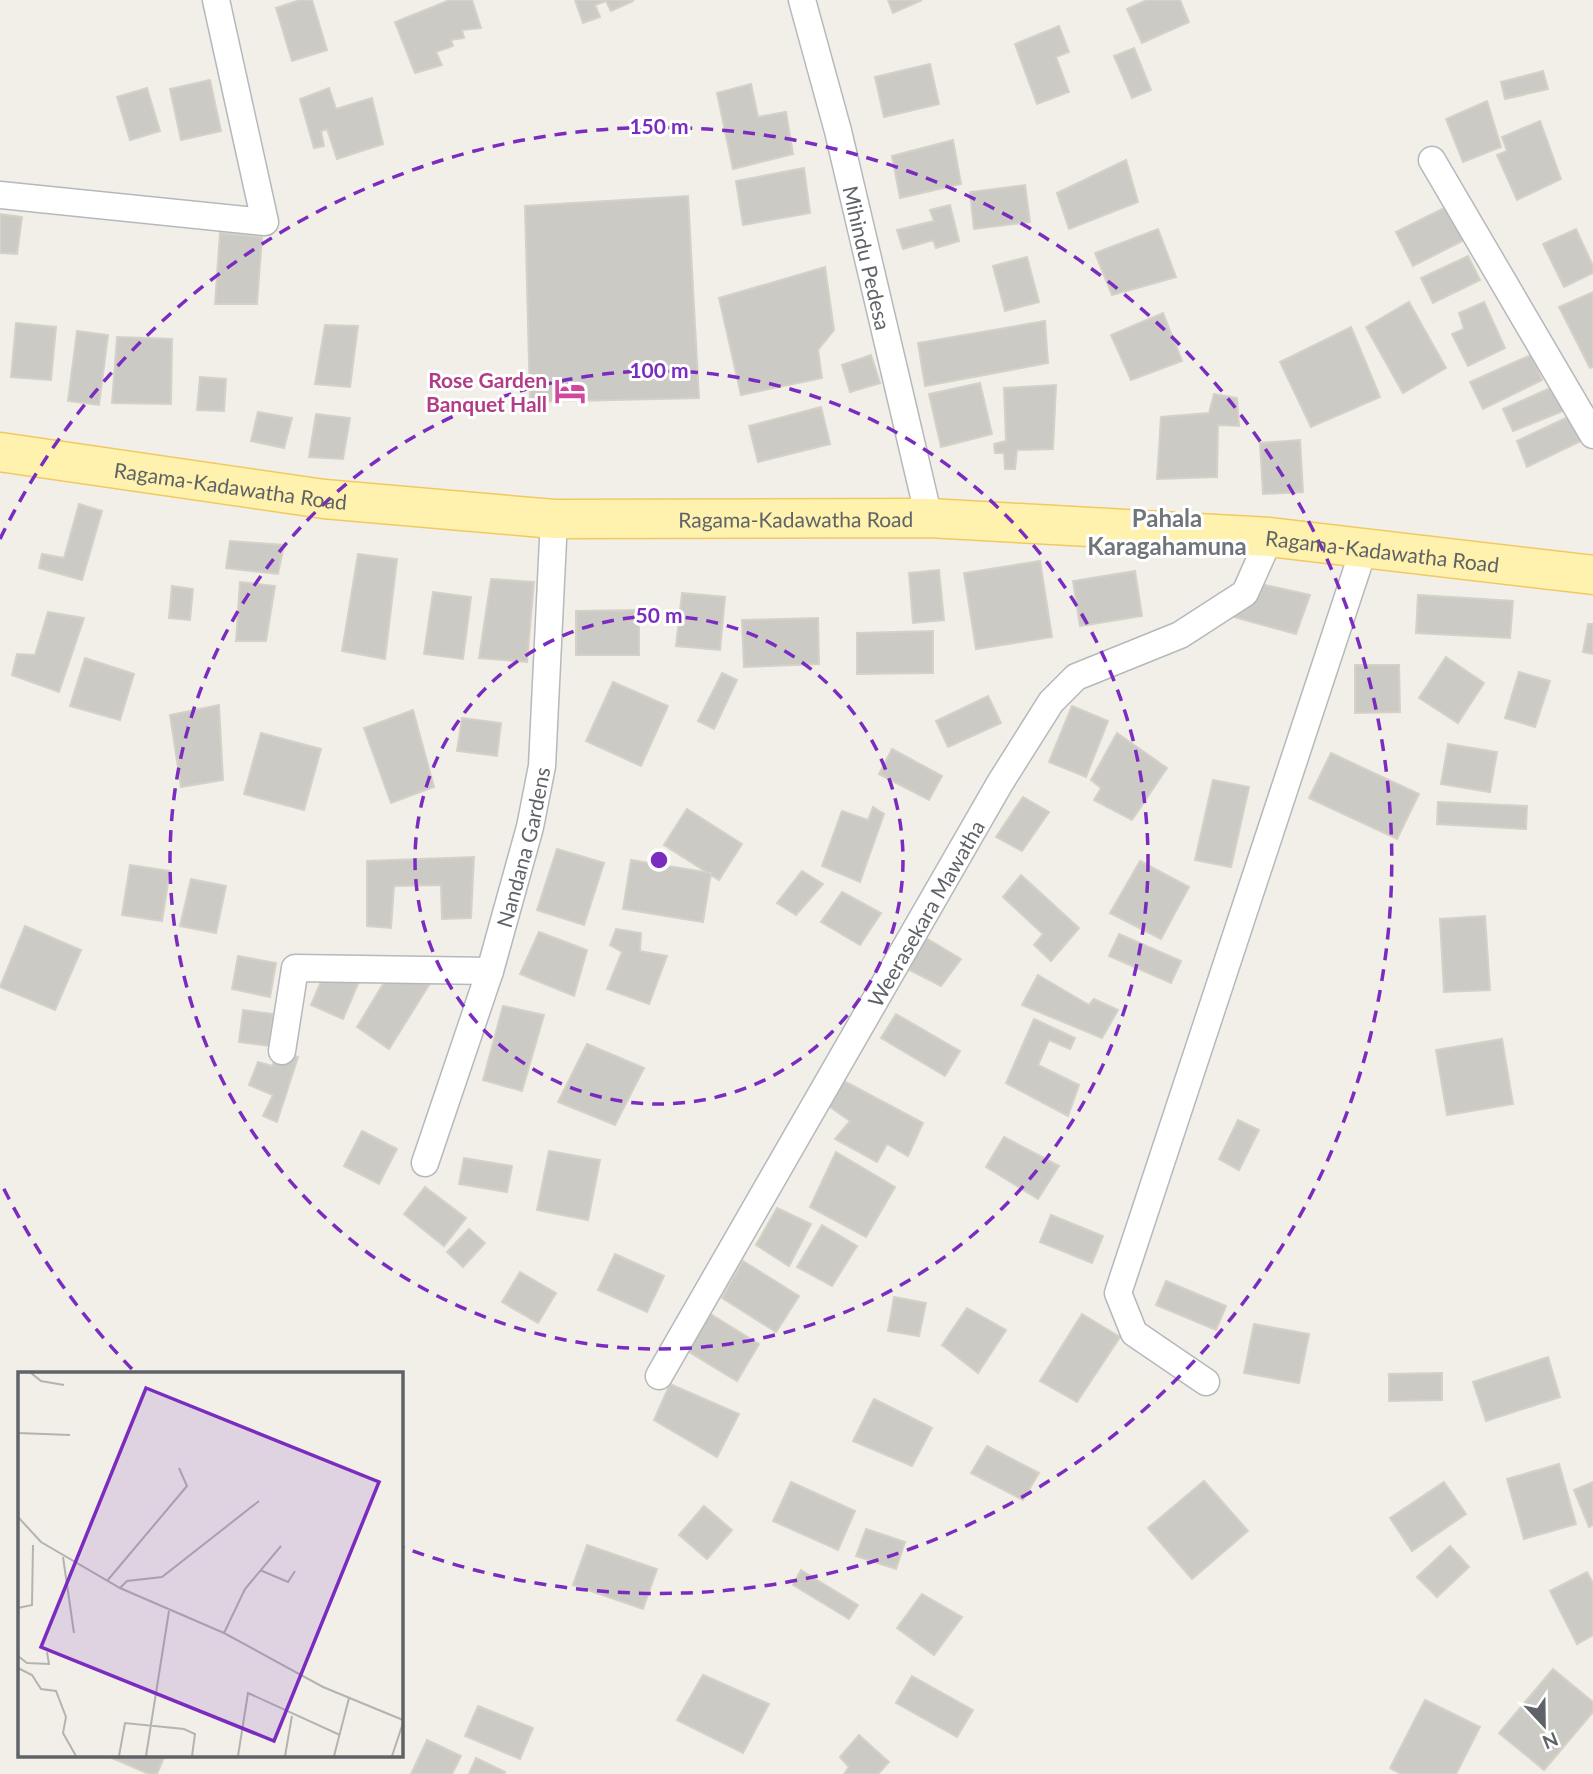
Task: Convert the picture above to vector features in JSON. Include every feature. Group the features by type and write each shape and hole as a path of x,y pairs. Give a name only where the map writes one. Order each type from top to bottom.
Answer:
{"main road":[{"name":"Ragama-Kadawatha Road","path":"0,452 324,499 554,519 929,518 1270,537 1593,575"}],"street":[{"path":"0,195 265,222 216,0"},
{"name":"Mihindu Pedesa","path":"802,0 838,131 929,518"},
{"path":"1432,160 1593,435"},
{"name":"Nandana Gardens","path":"425,1163 490,971 530,827 542,766 554,519"},
{"name":"Weerasekara Mawatha","path":"659,1376 1000,783 1051,702 1076,677 1180,635 1245,593 1270,537"},
{"path":"1206,1381 1134,1333 1118,1293 1364,548"},
{"path":"282,1051 295,968 490,971"}],"building":[{"path":"300,0 312,0 327,50 292,61 276,8"},
{"path":"450,0 472,0 481,28 462,30 464,38 451,40 453,46 436,52 442,65 415,73 395,22"},
{"path":"575,0 633,1 611,11 606,1 595,5 600,17 583,23"},
{"path":"888,0 922,0 893,13"},
{"path":"1147,0 1180,0 1189,22 1142,43 1127,9"},
{"path":"1059,26 1069,52 1056,57 1069,92 1037,104 1015,44"},
{"path":"1134,48 1151,90 1132,98 1114,56"},
{"path":"930,64 939,104 884,117 875,77"},
{"path":"1543,71 1548,89 1505,99 1501,82"},
{"path":"210,80 221,131 181,140 170,89"},
{"path":"751,84 758,117 786,112 793,154 733,169 717,93"},
{"path":"147,88 160,131 130,140 117,97"},
{"path":"329,88 336,109 372,98 383,144 337,159 327,129 321,131 324,146 314,148 300,99"},
{"path":"1487,101 1501,147 1463,162 1446,119"},
{"path":"1540,121 1561,179 1517,200 1497,155 1507,151 1502,137"},
{"path":"953,140 961,184 900,198 892,156"},
{"path":"1126,160 1138,202 1069,229 1057,193"},
{"path":"804,168 810,213 743,225 736,181"},
{"path":"1025,185 1030,222 974,229 970,192"},
{"path":"688,196 699,398 530,402 525,206"},
{"path":"950,205 959,241 936,248 933,240 903,249 897,230 934,221 930,210"},
{"path":"1446,207 1464,240 1413,266 1396,232"},
{"path":"0,214 22,217 17,254 0,253"},
{"path":"1158,229 1176,277 1112,295 1095,253"},
{"path":"1576,229 1593,266 1593,273 1564,287 1543,244"},
{"path":"220,233 262,237 257,304 215,304"},
{"path":"1468,256 1480,280 1433,303 1421,278"},
{"path":"1027,257 1039,302 1005,311 993,266"},
{"path":"825,267 834,330 818,350 822,378 741,395 719,298"},
{"path":"1593,292 1593,367 1590,368 1559,307"},
{"path":"1409,302 1446,368 1403,393 1366,327"},
{"path":"1484,302 1505,348 1468,366 1452,334 1464,329 1459,313"},
{"path":"1163,313 1182,361 1131,380 1111,335"},
{"path":"1045,321 1048,363 925,386 918,343"},
{"path":"16,323 56,327 51,380 11,377"},
{"path":"325,325 358,326 350,387 315,384"},
{"path":"1351,327 1380,397 1311,427 1280,362"},
{"path":"77,331 108,335 99,405 68,401"},
{"path":"117,337 172,339 171,404 112,403"},
{"path":"871,355 880,383 850,392 842,365"},
{"path":"1531,355 1542,380 1483,409 1470,382"},
{"path":"200,377 226,379 224,411 197,410"},
{"path":"980,383 992,434 941,447 929,394"},
{"path":"1056,385 1053,449 1017,450 1015,469 1005,469 1004,453 995,453 994,444 1006,441 1004,388"},
{"path":"1557,385 1568,409 1513,431 1503,409"},
{"path":"1214,394 1237,398 1239,426 1218,425 1217,477 1157,479 1161,417 1209,413"},
{"path":"821,407 830,444 758,462 749,426"},
{"path":"258,412 292,418 284,448 251,441"},
{"path":"316,414 350,418 343,459 309,457"},
{"path":"1572,415 1583,440 1527,467 1517,441"},
{"path":"1300,440 1303,492 1263,494 1260,443"},
{"path":"79,504 102,511 82,580 39,568 42,554 64,558"},
{"path":"230,541 284,545 278,574 226,568"},
{"path":"358,554 397,559 385,659 342,651"},
{"path":"1040,561 1052,637 976,649 964,573"},
{"path":"939,570 944,620 913,623 909,573"},
{"path":"1135,571 1142,616 1080,626 1073,581"},
{"path":"491,579 534,582 527,662 479,658"},
{"path":"1243,580 1310,595 1296,634 1234,617"},
{"path":"240,582 275,586 266,641 236,641"},
{"path":"172,586 193,589 190,620 169,618"},
{"path":"433,592 471,597 463,659 424,654"},
{"path":"682,593 725,597 720,650 676,646"},
{"path":"1418,595 1513,601 1510,638 1416,633"},
{"path":"639,610 639,655 576,655 576,611"},
{"path":"48,612 84,618 59,692 12,675 17,654 35,655"},
{"path":"818,618 819,664 744,667 742,620"},
{"path":"1588,624 1593,624 1593,654 1583,652"},
{"path":"933,631 933,673 857,674 857,633"},
{"path":"1446,657 1484,683 1458,723 1419,698"},
{"path":"85,658 134,674 120,720 70,706"},
{"path":"1355,665 1399,665 1400,712 1355,713"},
{"path":"1519,672 1550,681 1535,727 1505,718"},
{"path":"722,673 737,680 714,729 698,721"},
{"path":"613,682 668,706 641,766 586,741"},
{"path":"988,696 1001,723 948,747 936,721"},
{"path":"219,705 223,780 181,787 170,715"},
{"path":"1072,706 1108,721 1086,777 1049,762"},
{"path":"413,710 434,787 391,803 364,728"},
{"path":"462,718 501,723 497,756 457,751"},
{"path":"261,733 321,749 304,810 244,794"},
{"path":"1117,733 1167,768 1132,820 1094,800 1101,788 1091,780"},
{"path":"1448,744 1497,752 1490,792 1441,784"},
{"path":"892,749 942,776 929,800 879,774"},
{"path":"1331,753 1419,794 1397,839 1309,798"},
{"path":"1213,780 1249,787 1231,867 1195,860"},
{"path":"1023,797 1049,812 1022,851 996,837"},
{"path":"1438,802 1527,806 1526,829 1437,824"},
{"path":"873,807 884,814 860,882 822,866 842,811 868,820"},
{"path":"687,809 742,844 719,880 664,845"},
{"path":"557,849 604,863 584,925 537,910"},
{"path":"474,857 471,918 442,919 441,885 394,886 391,928 367,926 367,861"},
{"path":"631,860 711,873 703,922 623,909"},
{"path":"1140,861 1189,887 1161,939 1110,913"},
{"path":"130,865 170,871 162,921 122,915"},
{"path":"802,871 823,884 796,915 777,903"},
{"path":"1021,875 1079,928 1051,961 1034,945 1043,934 1003,897"},
{"path":"191,879 226,886 216,933 180,926"},
{"path":"842,892 881,913 860,945 821,922"},
{"path":"1485,916 1490,990 1444,992 1440,919"},
{"path":"25,926 81,950 55,1010 0,987"},
{"path":"616,929 641,933 640,951 667,956 649,1004 607,989 622,952 610,945"},
{"path":"539,932 587,950 574,996 520,974"},
{"path":"1119,934 1181,961 1171,983 1109,956"},
{"path":"921,935 961,959 941,986 902,966"},
{"path":"238,956 276,963 270,997 232,989"},
{"path":"328,965 360,979 343,1019 311,1005"},
{"path":"1038,975 1089,1005 1094,999 1118,1010 1102,1038 1022,1005"},
{"path":"388,976 429,985 389,1049 357,1027"},
{"path":"503,1006 544,1015 522,1091 483,1080"},
{"path":"243,1010 273,1014 269,1046 239,1042"},
{"path":"896,1014 960,1051 945,1076 881,1038"},
{"path":"1034,1019 1075,1038 1070,1049 1049,1040 1038,1065 1079,1085 1068,1116 1006,1083"},
{"path":"1502,1039 1513,1104 1447,1115 1436,1050"},
{"path":"587,1044 644,1068 615,1125 558,1102"},
{"path":"281,1050 298,1057 277,1122 263,1116 273,1095 249,1085 258,1062 272,1066"},
{"path":"842,1080 923,1123 908,1156 887,1144 877,1162 835,1139 850,1121 827,1105"},
{"path":"1238,1120 1259,1130 1239,1170 1219,1159"},
{"path":"362,1131 397,1149 379,1184 344,1166"},
{"path":"1004,1137 1059,1166 1038,1199 986,1167"},
{"path":"549,1151 600,1160 588,1220 537,1210"},
{"path":"836,1152 895,1187 866,1237 810,1207"},
{"path":"464,1158 512,1166 507,1192 459,1184"},
{"path":"425,1187 466,1218 444,1246 404,1214"},
{"path":"777,1208 811,1224 789,1266 756,1245"},
{"path":"1051,1215 1103,1236 1092,1263 1040,1242"},
{"path":"822,1225 857,1246 832,1286 797,1267"},
{"path":"469,1229 485,1243 463,1267 447,1252"},
{"path":"615,1254 664,1276 647,1312 598,1290"},
{"path":"743,1261 799,1296 776,1332 722,1298"},
{"path":"520,1272 556,1293 538,1323 502,1302"},
{"path":"1166,1281 1226,1306 1216,1330 1156,1305"},
{"path":"894,1297 926,1303 919,1336 888,1331"},
{"path":"967,1308 1006,1330 978,1373 942,1345"},
{"path":"704,1310 759,1344 737,1381 686,1350"},
{"path":"1082,1314 1120,1337 1077,1402 1040,1381"},
{"path":"1254,1324 1309,1334 1299,1383 1244,1373"},
{"path":"1548,1357 1560,1397 1486,1421 1473,1382"},
{"path":"1442,1373 1442,1400 1389,1401 1389,1374"},
{"path":"670,1384 739,1414 717,1457 654,1420"},
{"path":"874,1399 932,1428 912,1466 853,1441"},
{"path":"987,1446 1039,1473 1023,1500 971,1473"},
{"path":"1559,1464 1576,1524 1524,1539 1507,1479"},
{"path":"1204,1481 1248,1531 1192,1579 1148,1528"},
{"path":"791,1482 855,1511 838,1550 773,1521"},
{"path":"1444,1482 1466,1514 1412,1551 1390,1518"},
{"path":"1593,1482 1593,1525 1589,1527 1574,1490"},
{"path":"704,1506 732,1530 707,1559 679,1535"},
{"path":"866,1529 905,1542 896,1569 856,1556"},
{"path":"587,1545 657,1569 643,1609 573,1585"},
{"path":"1450,1546 1469,1567 1437,1597 1417,1577"},
{"path":"801,1570 858,1605 849,1619 793,1585"},
{"path":"1587,1572 1593,1583 1593,1635 1577,1644 1550,1591"},
{"path":"922,1594 962,1617 934,1655 897,1628"},
{"path":"1553,1669 1593,1702 1593,1712 1544,1770 1499,1733"},
{"path":"703,1675 769,1704 743,1753 677,1720"},
{"path":"912,1676 973,1710 957,1737 896,1703"},
{"path":"1425,1700 1480,1727 1456,1774 1401,1774 1390,1768"},
{"path":"478,1706 533,1728 520,1759 465,1736"},
{"path":"859,1735 889,1762 878,1774 844,1774 849,1767 840,1757"},
{"path":"427,1740 461,1756 452,1774 411,1774"},
{"path":"107,1756 165,1756 157,1774 149,1774"},
{"path":"476,1758 505,1772 504,1774 469,1774"}],"place":[{"name":"Rose Garden Banquet Hall","path":"570,391"}],"district":[{"name":"Pahala Karagahamuna","path":"1167,531"}]}
